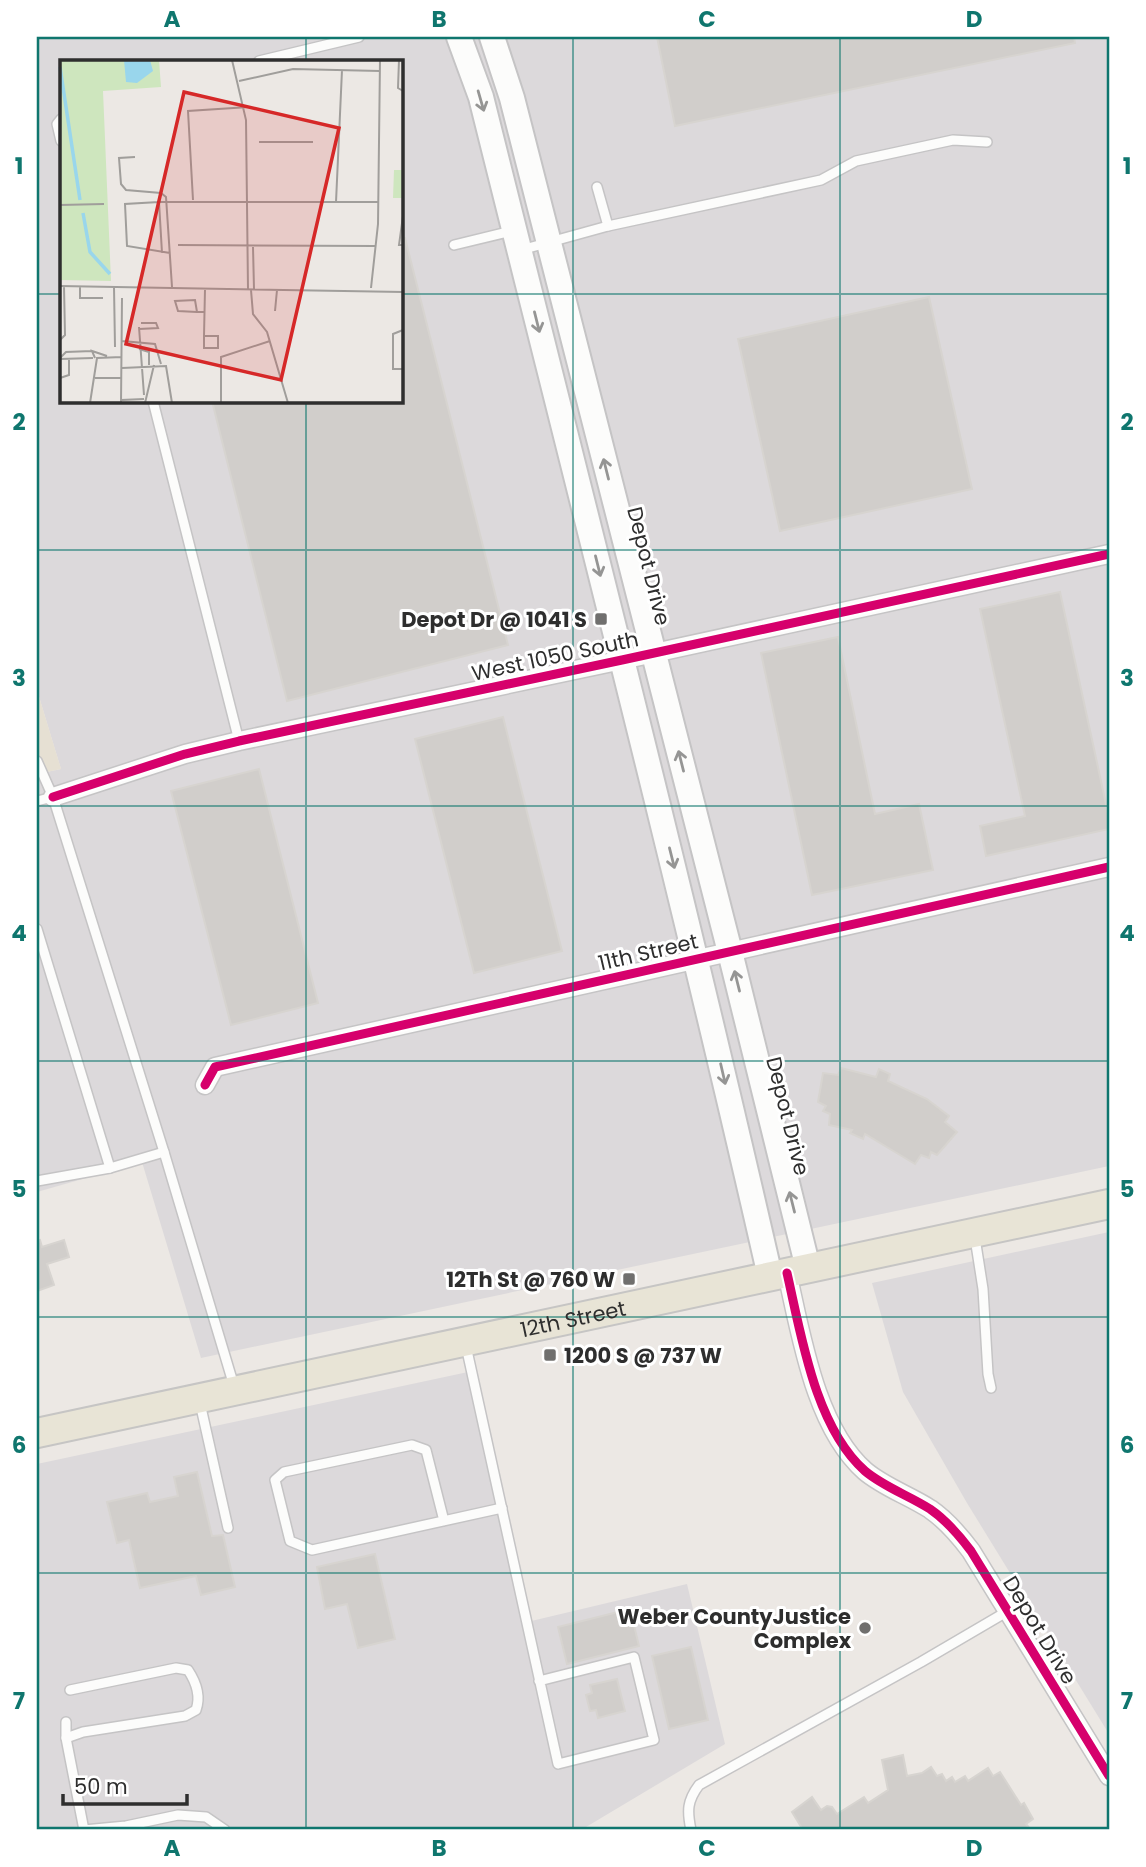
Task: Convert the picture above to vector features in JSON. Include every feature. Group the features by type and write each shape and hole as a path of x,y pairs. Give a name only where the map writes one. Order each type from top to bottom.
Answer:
{"main road":[{"name":"Depot Drive","path":"459,37 481,97 697,960 788,1272"},
{"name":"Depot Drive","path":"492,37 512,98 730,952 788,1272"},
{"name":"12th Street","path":"37,1433 1109,1204"}],"street":[{"name":"West 1050 South","path":"45,799 185,754 239,741 1109,554"},
{"name":"11th Street","path":"205,1085 215,1067 1109,867"},
{"name":"Depot Drive","path":"788,1272 813,1381 826,1414 844,1446 872,1476 932,1510 955,1530 971,1551 1109,1776"}],"lane":[{"path":"263,60 359,37"},
{"path":"60,120 57,124 60,137"},
{"path":"454,245 517,240 549,243 608,226 821,180 856,161 953,140 987,142"},
{"path":"597,187 608,226"},
{"path":"153,402 239,741"},
{"path":"37,761 45,799 164,1152 235,1390"},
{"path":"37,929 110,1168"},
{"path":"37,1181 110,1168 164,1152"},
{"path":"974,1233 983,1289 991,1388"},
{"path":"465,1341 539,1681 558,1763 654,1740 634,1657 539,1681"},
{"path":"199,1398 228,1528"},
{"path":"444,1521 426,1450 412,1445 284,1472 275,1480 290,1541 312,1550 444,1521 502,1508"},
{"path":"691,1830 687,1811 690,1798 699,1785 1008,1611"},
{"path":"66,1738 83,1732 185,1716 196,1710 199,1702 195,1679 188,1670 176,1668 70,1690"},
{"path":"66,1722 66,1738 84,1830 126,1826 178,1815 206,1817 225,1830"}],"shaded area":[{"path":"37,37 1109,37 1109,1166 201,1358 142,1162 37,1192 37,774 61,769 37,690"},
{"path":"37,690 61,769 37,774"},
{"path":"1109,1232 1109,1734 967,1503 903,1392 872,1283"},
{"path":"468,1372 523,1623 687,1584 725,1744 581,1830 37,1830 37,1464"}],"building":[{"path":"657,37 1074,37 1075,43 675,126"},
{"path":"402,238 405,238 508,645 287,701 212,402 402,402"},
{"path":"929,297 972,489 780,531 738,339"},
{"path":"1060,592 1109,818 1109,829 986,856 980,826 1025,816 980,609"},
{"path":"838,637 875,814 919,804 933,870 812,895 761,653"},
{"path":"503,717 562,951 474,973 415,739"},
{"path":"259,769 318,1003 231,1025 171,791"},
{"path":"841,1068 876,1077 879,1069 890,1074 888,1081 927,1099 949,1116 945,1122 957,1132 937,1155 931,1152 929,1158 921,1155 915,1164 865,1134 863,1139 850,1133 852,1130 829,1125 830,1114 823,1111 826,1106 818,1102 823,1073 838,1075"},
{"path":"40,1240 42,1247 64,1240 69,1257 47,1264 54,1285 37,1291 37,1241"},
{"path":"197,1472 212,1536 223,1535 235,1587 201,1595 196,1576 140,1588 129,1540 117,1543 107,1502 147,1493 150,1502 178,1496 174,1477"},
{"path":"375,1554 395,1639 358,1648 347,1604 325,1609 317,1567"},
{"path":"630,1609 639,1646 567,1664 558,1627"},
{"path":"691,1647 708,1720 669,1729 652,1656"},
{"path":"617,1679 625,1711 598,1718 596,1710 590,1711 586,1695 592,1693 590,1685"},
{"path":"903,1755 907,1776 922,1773 931,1767 937,1776 942,1774 946,1781 952,1777 955,1782 965,1776 968,1781 988,1768 993,1776 1000,1772 1033,1819 1026,1824 1031,1830 803,1830 792,1812 812,1797 821,1810 827,1806 832,1807 837,1814 864,1797 868,1803 888,1790 882,1760"}],"cycle path":[{"path":"53,797 185,754 239,741 1109,554"},
{"path":"205,1085 215,1067 1109,867"},
{"path":"787,1273 812,1378 834,1430 848,1452 872,1477 936,1513 962,1539 1109,1776"}],"place":[{"name":"Depot Dr @ 1041 S","path":"601,619"},
{"name":"12Th St @ 760 W","path":"629,1279"},
{"name":"1200 S @ 737 W","path":"550,1355"},
{"name":"Weber CountyJustice Complex","path":"865,1628"}]}
